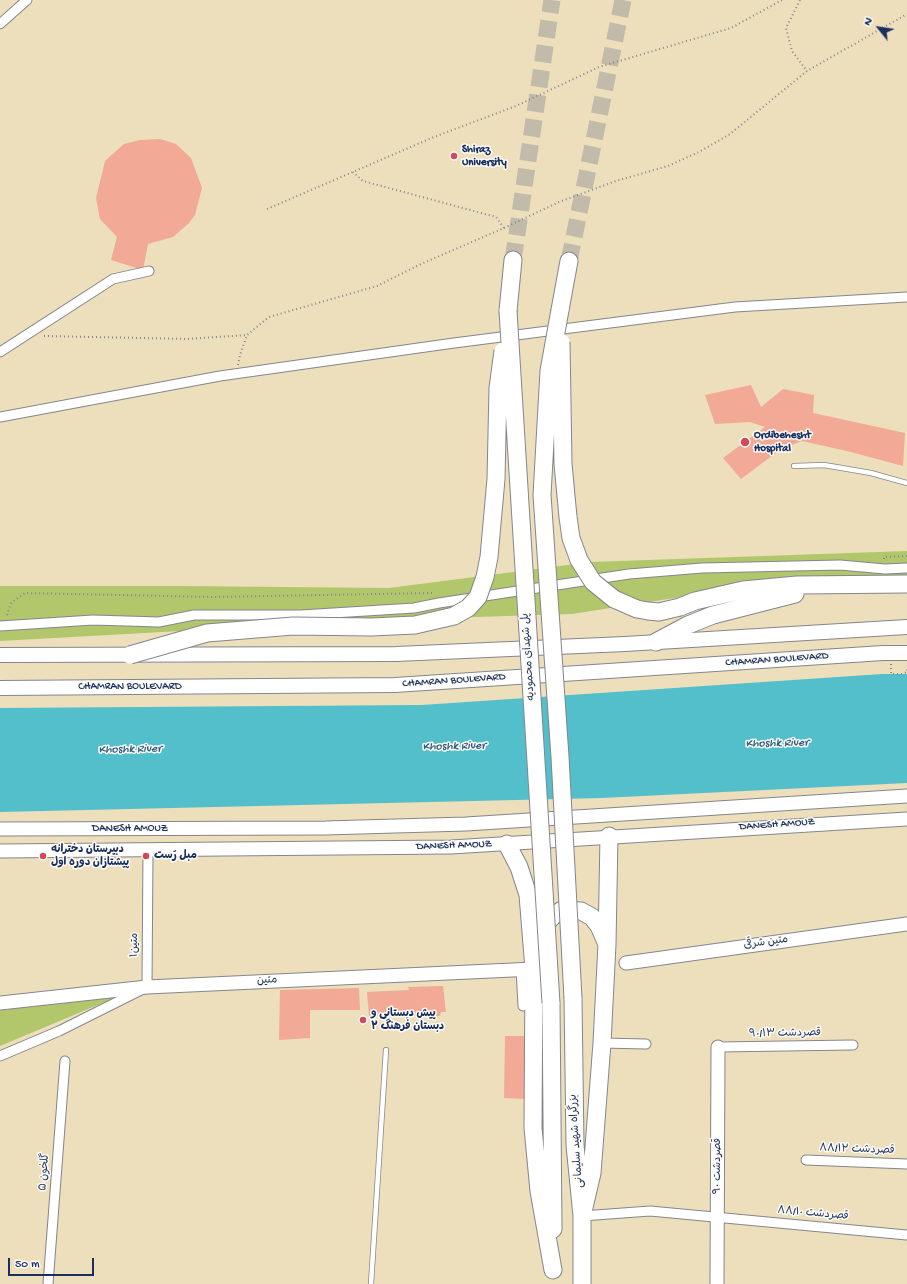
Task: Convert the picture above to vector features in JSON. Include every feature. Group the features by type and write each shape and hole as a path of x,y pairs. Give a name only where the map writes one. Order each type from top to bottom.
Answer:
{"highway":[{"path":"130,655 207,633 293,626 372,627 415,625 454,616 468,608 478,597 485,577 489,557 496,479 498,388 513,260"},
{"path":"570,261 560,310 563,464 571,538 578,560 593,582 604,592 620,602 637,609 659,612 680,607 695,601 743,590 797,585 857,583 907,584"},
{"name":"پل شهدای محمودیه","path":"560,310 549,371 542,495 562,787 573,998"},
{"name":"پل شهدای محمودیه","path":"508,311 550,1003"},
{"path":"656,642 688,625 713,615 828,584"},
{"path":"582,1216 592,1173 602,1043 607,944 608,836"},
{"path":"507,844 520,867 528,895 533,1128 539,1191 553,1277"},
{"path":"529,963 539,930 553,916 562,910 582,911 592,917 599,926 607,944"},
{"name":"بزرگراه شهید سلیمانی","path":"573,998 575,1146 582,1216 582,1284"},
{"name":"بزرگراه شهید سلیمانی","path":"550,1003 553,1277"}],"main road":[{"path":"0,655 396,654 656,642 907,627"},
{"name":"CHAMRAN BOULEVARD","path":"0,688 395,685 891,653 907,654"},
{"name":"DANESH AMOUZ","path":"0,829 310,828 466,824 907,796"},
{"name":"DANESH AMOUZ","path":"0,851 148,851 437,847 507,844 608,836 907,818"},
{"name":"متین شرقی","path":"626,963 907,924"},
{"name":"متین","path":"0,1003 147,987 529,963"},
{"name":"۹۰ قصردشت","path":"718,1047 718,1284"}],"street":[{"path":"0,24 27,0"},
{"path":"0,352 113,279 149,271"},
{"path":"0,417 236,374 454,343 735,307 907,297"},
{"path":"2,626 93,620 159,622 194,615 301,615 414,608 629,574 702,568 840,565 885,569 907,568"},
{"path":"857,583 907,580"},
{"name":"متین۱","path":"147,987 148,851"},
{"path":"523,1006 529,963"},
{"path":"0,1056 59,1031 147,987"},
{"path":"602,1043 646,1044"},
{"name":"۹۰/۱۳ قصردشت","path":"718,1047 853,1045"},
{"name":"۵ گلخون","path":"48,1284 65,1061"},
{"name":"۸۸/۱۲ قصردشت","path":"806,1160 907,1164"},
{"name":"۸۸/۱۰ قصردشت","path":"582,1216 650,1211 907,1235"}],"lane":[{"path":"794,466 824,465 870,473 907,483"},
{"path":"371,1284 386,1050"}],"path":[{"path":"267,209 434,137 516,106 599,67 732,28 782,0"},
{"path":"800,0 786,28 792,51 807,72"},
{"path":"236,374 240,355 247,335 269,317 377,286 421,264 559,202 616,181 668,166 699,152 730,134 807,72 907,14"},
{"path":"353,172 363,181 496,216 504,228"},
{"path":"23,336 187,339 247,335"},
{"path":"884,557 907,556"},
{"path":"2,626 11,603 25,593 213,597 433,593 439,603"},
{"path":"891,653 891,674 902,674 907,672 907,668"}],"green space":[{"path":"907,551 907,575 790,580 572,614 379,620 0,641 0,586 389,588 591,562"},
{"path":"124,994 0,1046 0,1009"}],"water":[{"name":"Khoshk River","path":"882,674 907,674 907,783 602,798 0,812 0,708 422,705"}],"building":[{"path":"160,139 176,144 191,158 202,188 195,215 189,223 173,237 148,244 143,270 111,260 117,237 100,219 96,198 105,161 124,144 140,140"},
{"path":"751,385 761,407 783,389 814,395 813,413 905,433 903,466 802,441 781,449 741,479 723,458 765,427 750,422 715,424 705,395"},
{"path":"443,986 446,1012 441,1012 440,1016 369,1016 367,992 409,990 408,987"},
{"path":"359,988 360,1010 310,1010 310,1038 279,1040 280,990"},
{"path":"505,1036 525,1036 525,1099 504,1098"}],"tunnel":[{"path":"513,260 552,0"},
{"path":"569,261 623,0"}],"place":[{"name":"Shiraz University","path":"454,156"},
{"name":"Ordibehesht Hospital","path":"745,442"},
{"name":"دبیرستان دخترانه پیشتازان دوره اول","path":"43,856"},
{"name":"مبل رُست","path":"146,856"},
{"name":"پیش دبستانی و دبستان فرهنگ ۲","path":"363,1020"}]}
